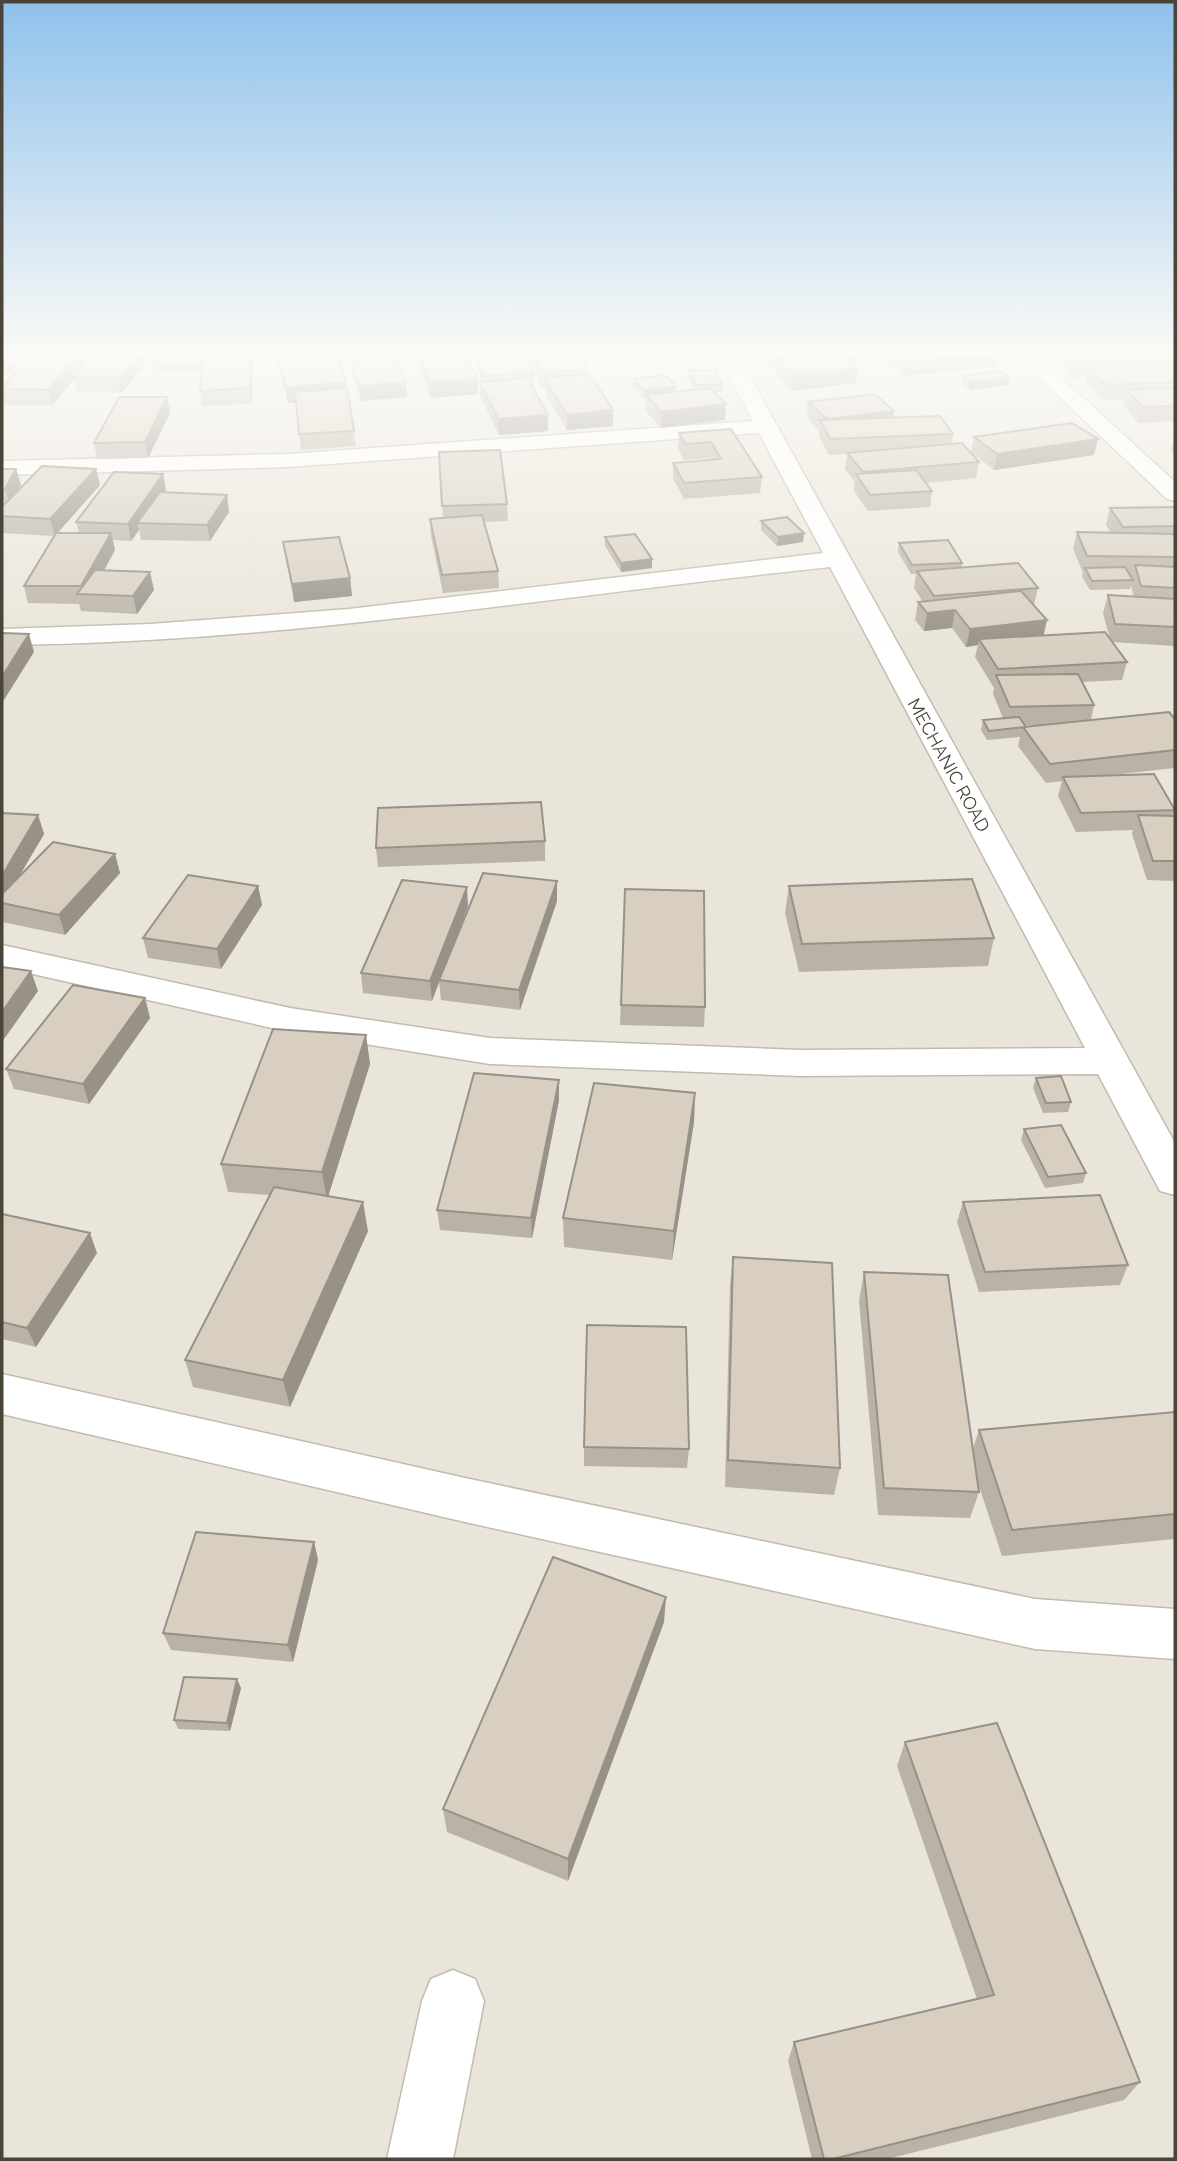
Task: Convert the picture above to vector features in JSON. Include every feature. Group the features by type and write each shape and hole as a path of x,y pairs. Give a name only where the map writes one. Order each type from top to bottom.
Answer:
{"street":[{"path":"2,468 324,461 452,451"},
{"name":"MECHANIC ROAD","path":"778,451 1175,1180"},
{"path":"1129,451 1175,494"},
{"path":"2,637 202,631 402,612 720,570 837,559"},
{"path":"2,956 290,1020 490,1051 800,1063 1110,1061"},
{"path":"2,1394 465,1500 1035,1624 1175,1634"},
{"path":"419,2159 453,2001"}],"shaded area":[{"path":"2,451 1175,451 1175,2159 2,2159"}],"building":[{"path":"500,451 507,504 442,506 439,452"},
{"path":"716,451 745,451 762,477 684,483 673,463 721,459"},
{"path":"969,451 979,462 863,472 847,453"},
{"path":"993,451 1018,451 997,454"},
{"path":"42,466 96,469 50,519 2,516 2,507"},
{"path":"2,469 16,469 5,489 2,489"},
{"path":"916,470 932,491 870,495 856,474"},
{"path":"114,472 163,474 128,524 76,522"},
{"path":"160,492 227,495 207,525 137,523"},
{"path":"1175,507 1175,526 1123,527 1110,508"},
{"path":"482,515 498,571 442,575 430,519"},
{"path":"787,517 804,533 778,537 761,521"},
{"path":"1077,532 1173,534 1175,557 1087,556"},
{"path":"56,533 111,533 81,586 24,586"},
{"path":"635,534 652,559 621,563 605,537"},
{"path":"339,537 350,578 292,584 283,542"},
{"path":"948,540 962,563 912,565 899,543"},
{"path":"1018,563 1038,588 934,596 917,571"},
{"path":"1135,565 1175,567 1175,588 1141,586"},
{"path":"1125,567 1133,580 1092,581 1085,568"},
{"path":"95,570 150,572 133,596 77,594"},
{"path":"1021,591 1047,620 970,629 955,610 927,613 918,602"},
{"path":"1108,595 1175,599 1175,627 1115,624"},
{"path":"1105,632 1127,662 998,669 979,639"},
{"path":"2,633 29,634 2,677"},
{"path":"1078,674 1094,705 1010,707 996,675"},
{"path":"1169,712 1175,719 1175,750 1050,764 1023,727"},
{"path":"1019,717 1026,727 989,731 983,720"},
{"path":"1154,774 1175,810 1081,813 1063,777"},
{"path":"541,802 545,841 376,848 378,808"},
{"path":"2,813 38,815 2,876"},
{"path":"1138,815 1175,816 1175,861 1153,861"},
{"path":"53,842 115,854 59,915 2,903 2,894"},
{"path":"483,873 557,881 519,990 439,980"},
{"path":"188,875 258,886 217,949 143,938"},
{"path":"972,879 994,938 802,944 789,886"},
{"path":"402,880 467,887 430,981 361,973"},
{"path":"625,889 704,891 705,1007 621,1005"},
{"path":"2,967 31,971 2,1012"},
{"path":"73,985 145,998 83,1084 6,1069"},
{"path":"273,1029 366,1035 322,1172 221,1164"},
{"path":"474,1073 559,1080 531,1218 437,1210"},
{"path":"1061,1076 1071,1102 1046,1103 1036,1078"},
{"path":"594,1083 695,1093 674,1231 563,1218"},
{"path":"1061,1125 1086,1173 1048,1177 1024,1129"},
{"path":"274,1187 363,1202 283,1380 185,1360"},
{"path":"1100,1195 1128,1265 985,1272 963,1202"},
{"path":"2,1214 90,1233 27,1328 2,1322"},
{"path":"733,1257 832,1263 840,1468 728,1460"},
{"path":"864,1272 948,1275 979,1492 884,1488"},
{"path":"587,1325 686,1327 689,1449 584,1447"},
{"path":"1175,1412 1175,1514 1012,1530 979,1430"},
{"path":"196,1532 314,1542 288,1645 163,1633"},
{"path":"553,1557 666,1597 568,1859 443,1809"},
{"path":"184,1677 237,1679 227,1723 174,1720"},
{"path":"997,1723 1140,2082 833,2159 824,2159 794,2042 994,1995 905,1742"}]}
